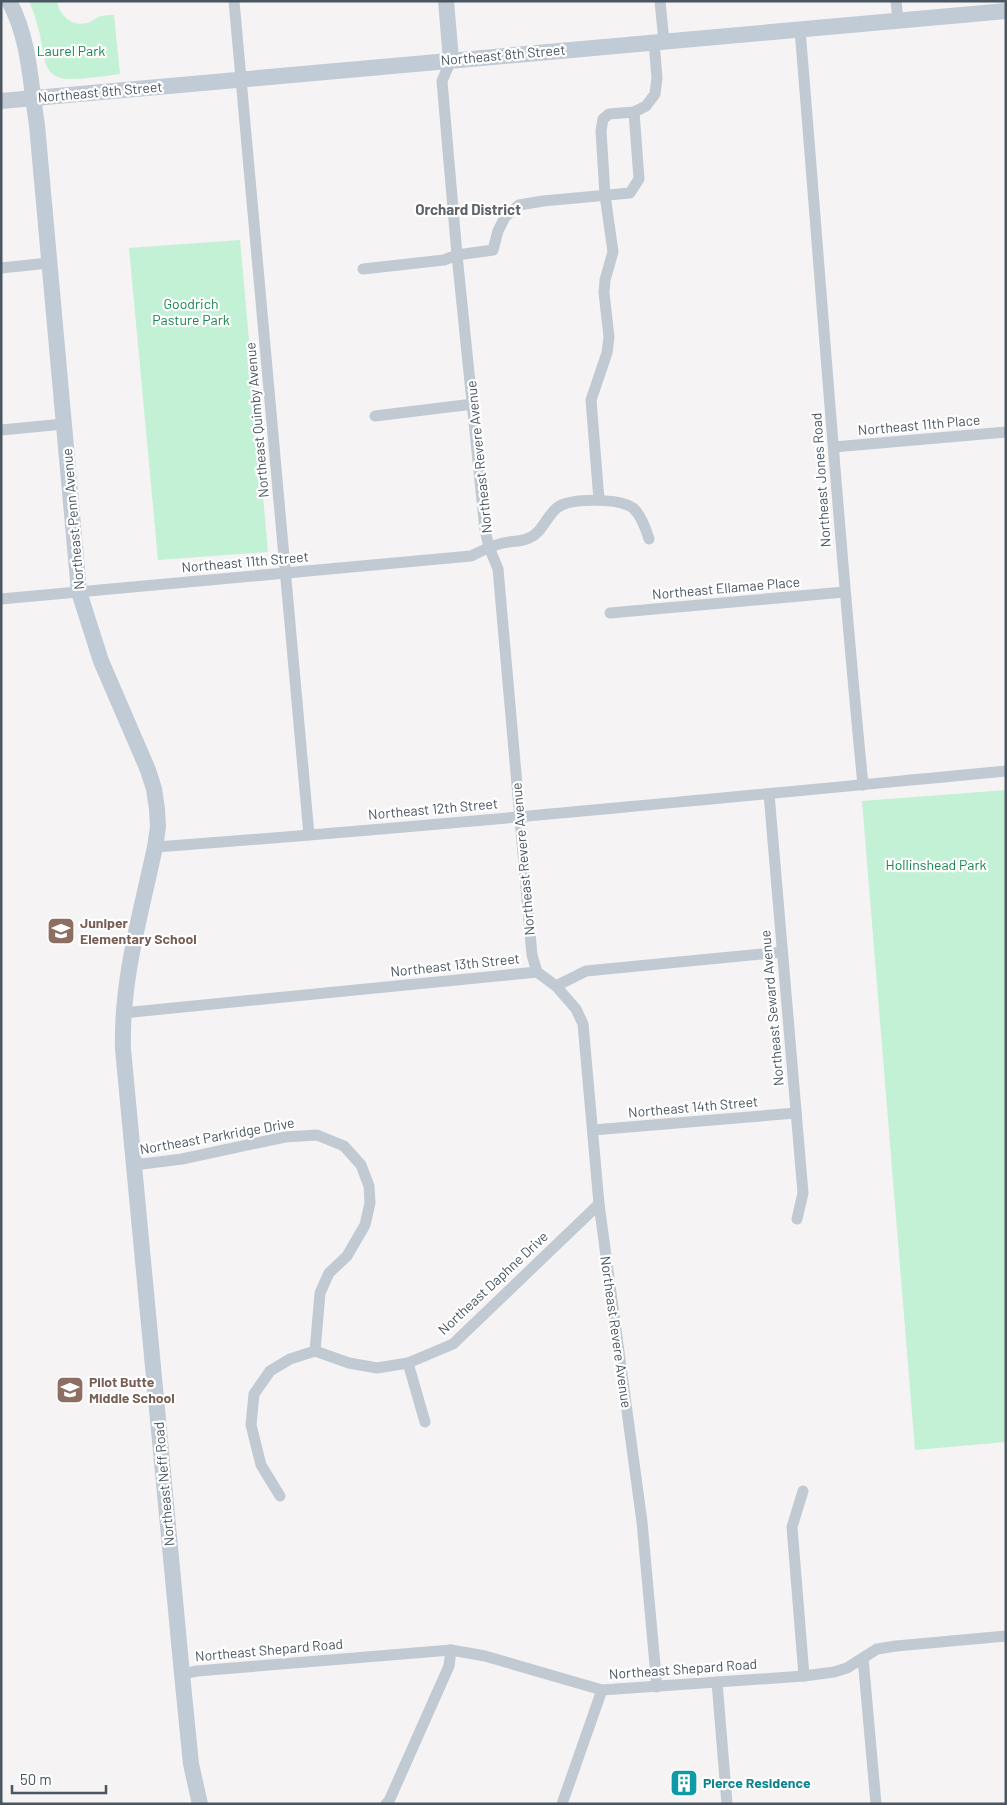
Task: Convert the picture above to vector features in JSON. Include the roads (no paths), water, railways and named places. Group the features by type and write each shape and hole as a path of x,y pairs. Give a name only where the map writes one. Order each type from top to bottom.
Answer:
{"main road":[{"name":"Northeast Penn Avenue","path":"9,1 18,19 27,48 36,125 79,592 101,661 148,770 154,788 158,818 155,847 128,972 123,1013"},
{"name":"Northeast Revere Avenue","path":"446,1 451,60"},
{"name":"Northeast 8th Street","path":"1,101 1006,11"},
{"name":"Northeast Neff Road","path":"123,1013 123,1049 182,1674 191,1764 200,1804"}],"street":[{"name":"Northeast Quimby Avenue","path":"234,1 310,835"},
{"path":"599,500 591,400 607,353 609,337 604,293 605,280 613,252 605,195 601,131 603,119 609,114 634,112 646,106 654,94 657,78 660,1"},
{"path":"896,1 898,20"},
{"name":"Northeast Jones Road","path":"800,30 844,592 863,785"},
{"name":"Northeast Revere Avenue","path":"451,60 442,81 457,255 486,530 489,547 498,569 532,955 538,972"},
{"path":"363,269 444,260 457,255 494,250 498,231 505,217 519,205 630,193 639,179 634,112"},
{"path":"1,268 49,264"},
{"path":"375,416 473,404"},
{"path":"1,430 64,424"},
{"name":"Northeast 11th Place","path":"834,447 1006,432"},
{"name":"Northeast 11th Street","path":"1,599 471,556 489,547 527,540 536,534 558,508 569,503 599,500 621,503 633,508 645,526 649,538"},
{"name":"Northeast Ellamae Place","path":"610,613 844,592"},
{"path":"863,785 1006,771"},
{"name":"Northeast 12th Street","path":"155,847 628,808 863,785"},
{"name":"Northeast Seward Avenue","path":"769,794 803,1194 796,1218"},
{"path":"556,986 586,971 782,952"},
{"name":"Northeast 13th Street","path":"123,1013 538,972 556,986"},
{"name":"Northeast Revere Avenue","path":"556,986 576,1009 583,1024 599,1204 642,1522 657,1687"},
{"name":"Northeast 14th Street","path":"593,1130 796,1113"},
{"name":"Northeast Parkridge Drive","path":"134,1165 182,1159 285,1137 317,1135 344,1146 362,1165 369,1186 370,1203 365,1224 347,1256 329,1273 320,1293 315,1350"},
{"name":"Northeast Daphne Drive","path":"315,1350 348,1363 377,1368 408,1363 453,1344 599,1204"},
{"path":"280,1496 261,1465 251,1425 254,1394 270,1371 290,1359 315,1350"},
{"path":"408,1363 425,1422"},
{"path":"803,1491 792,1527 804,1676"},
{"name":"Northeast Shepard Road","path":"182,1674 197,1671 451,1650 485,1656 602,1690 804,1676 834,1672 847,1668 877,1649 1006,1636"},
{"path":"386,1804 449,1666 451,1650"},
{"path":"863,1658 876,1804"},
{"path":"717,1682 727,1804"},
{"path":"562,1804 602,1690"}],"place":[{"name":"Juniper Elementary School","path":"61,931"},
{"name":"Pilot Butte Middle School","path":"70,1390"},
{"name":"Pierce Residence","path":"684,1783"}],"district":[{"name":"Orchard District","path":"468,210"}],"park label":[{"name":"Laurel Park","path":"71,51"},
{"name":"Goodrich Pasture Park","path":"191,312"},
{"name":"Hollinshead Park","path":"936,865"}]}
